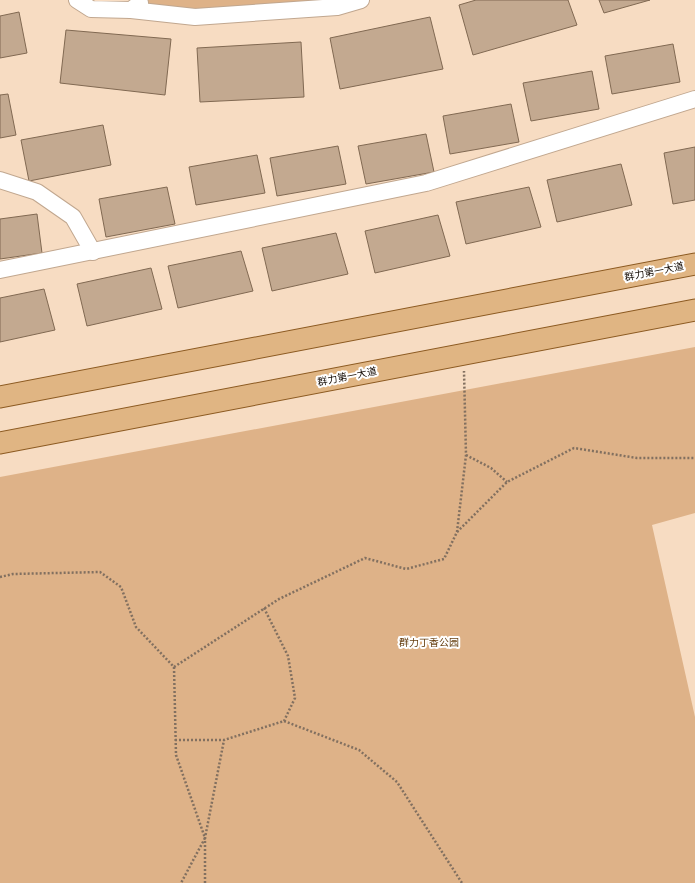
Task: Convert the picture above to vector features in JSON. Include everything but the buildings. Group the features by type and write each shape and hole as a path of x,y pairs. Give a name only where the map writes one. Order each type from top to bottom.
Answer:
{"main road":[{"name":"群力第一大道","path":"0,397 695,264"},
{"name":"群力第一大道","path":"0,443 695,310"}],"street":[{"path":"77,0 91,9 137,5 195,17 337,7 361,0"},
{"path":"0,270 426,183 695,99"},
{"path":"0,180 37,192 73,217 93,252"}],"path":[{"path":"174,667 278,599 365,558 406,569 444,559 457,532 466,456 463,354"},
{"path":"457,532 507,482 574,448 637,458 695,458"},
{"path":"466,456 491,468 507,482"},
{"path":"0,577 13,574 100,572 122,587 136,627 174,667 176,756 205,838 181,883"},
{"path":"264,608 288,656 295,698 284,721"},
{"path":"175,740 224,740 284,721 359,750 397,782 462,883"},
{"path":"205,883 205,838 224,740"}],"green space":[{"path":"143,0 361,0 195,17 131,10"},
{"name":"群力丁香公园","path":"695,347 695,513 652,525 695,717 695,883 0,883 0,477"}]}
